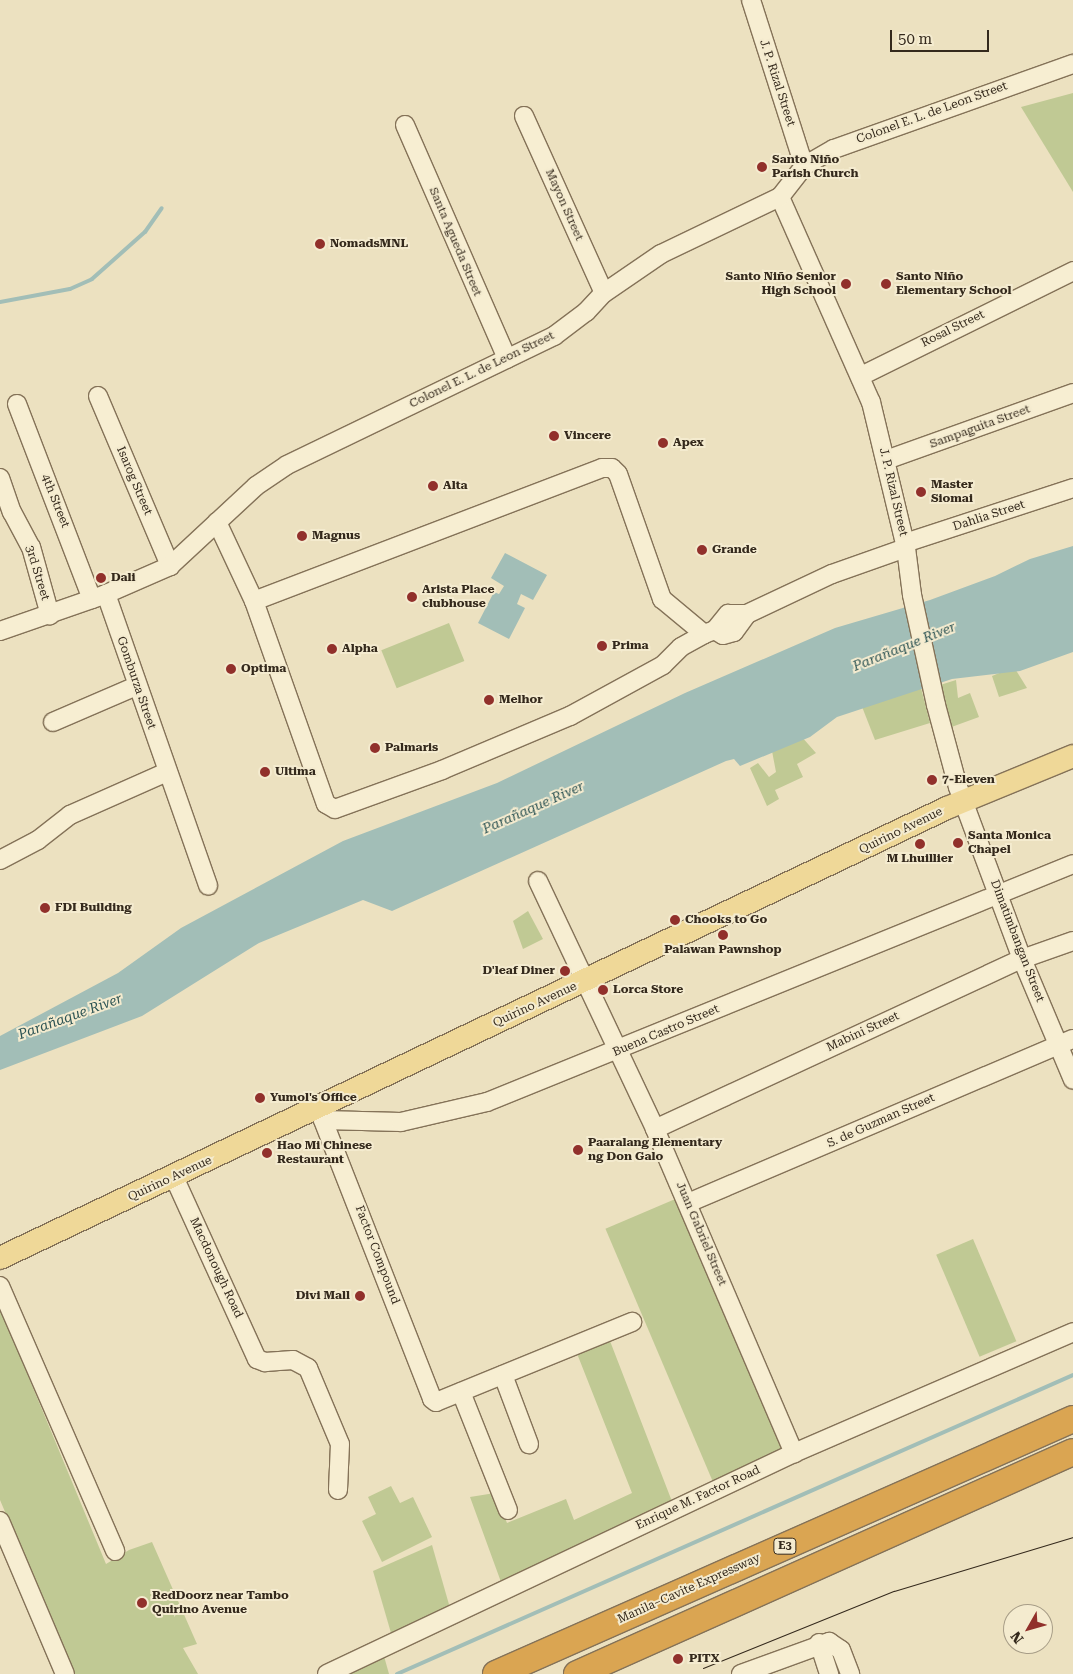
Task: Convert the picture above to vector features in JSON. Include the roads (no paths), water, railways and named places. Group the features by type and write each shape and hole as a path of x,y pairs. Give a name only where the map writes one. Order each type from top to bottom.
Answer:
{"highway":[{"name":"Manila–Cavite Expressway","path":"496,1674 1073,1419"},
{"path":"577,1674 1073,1452"}],"main road":[{"name":"Quirino Avenue","path":"0,1258 174,1177 321,1114 584,982 964,801 1073,756"}],"street":[{"name":"J. P. Rizal Street","path":"751,0 804,166"},
{"name":"Colonel E. L. de Leon Street","path":"0,631 50,615 170,566 256,486 287,465 554,336 586,312 604,293 662,254 780,197 804,166 858,140 1073,64"},
{"name":"Mayon Street","path":"524,116 604,293"},
{"name":"Santa Agueda Street","path":"405,125 507,360"},
{"name":"J. P. Rizal Street","path":"780,197 860,376 886,460 905,546 912,596 936,705 964,801"},
{"name":"Rosal Street","path":"860,376 1073,271"},
{"name":"Sampaguita Street","path":"886,460 1073,393"},
{"name":"Isarog Street","path":"98,396 170,566"},
{"name":"4th Street","path":"17,404 99,596"},
{"path":"217,522 254,601 326,804 335,809 442,770 570,716 663,665 681,647 709,632 662,599 618,474 612,468 593,472 254,601"},
{"name":"3rd Street","path":"0,478 12,512 31,547 50,615"},
{"name":"Dahlia Street","path":"709,632 724,635 734,632 747,614 832,574 905,546 1073,488"},
{"name":"Gomburza Street","path":"99,596 136,686 208,886"},
{"path":"53,722 136,686"},
{"path":"0,860 38,840 70,815 166,772"},
{"name":"Dimatimbangan Street","path":"964,801 1022,959 1065,1042 1073,1080"},
{"name":"Buena Castro Street","path":"321,1114 401,1122 479,1104 618,1051 998,893 1073,864"},
{"name":"Juan Gabriel Street","path":"538,881 655,1129 794,1453"},
{"name":"Mabini Street","path":"655,1129 1022,959 1073,941"},
{"name":"S. de Guzman Street","path":"688,1203 1065,1042"},
{"name":"Factor Compound","path":"321,1114 432,1398 436,1402 461,1392"},
{"name":"Macdonough Road","path":"174,1177 257,1359 264,1362 293,1360 308,1368 340,1444 338,1490"},
{"path":"0,1286 115,1551"},
{"path":"508,1510 461,1392 632,1322"},
{"name":"Enrique M. Factor Road","path":"327,1674 794,1453 1073,1332"},
{"path":"503,1374 529,1444"},
{"path":"0,1521 5,1546 65,1674"},
{"path":"741,1674 819,1643 829,1642 838,1646 850,1674"},
{"path":"819,1643 830,1674"}],"water":[{"name":"Parañaque River","path":"1073,546 1073,652 1020,671 952,679 837,717 810,737 740,766 734,759 726,761 392,911 363,900 259,943 142,1016 0,1070 0,1036 118,973 181,928 343,841 497,783 685,693 835,628 930,600 995,576 1030,559"},
{"path":"505,553 547,575 533,600 521,594 517,604 525,608 509,639 478,623 494,592 499,594 504,586 491,578"}],"waterway":[{"path":"0,302 70,289 92,279 145,232 162,208"},
{"path":"397,1674 1073,1375"}],"tram line":[{"path":"703,1668 894,1591 1073,1537"}],"place":[{"name":"Santo Niño Parish Church","path":"762,167"},
{"name":"NomadsMNL","path":"320,244"},
{"name":"Santo Niño Senior High School","path":"846,284"},
{"name":"Santo Niño Elementary School","path":"886,284"},
{"name":"Vincere","path":"554,436"},
{"name":"Apex","path":"663,443"},
{"name":"Alta","path":"433,486"},
{"name":"Master Siomai","path":"921,492"},
{"name":"Magnus","path":"302,536"},
{"name":"Grande","path":"702,550"},
{"name":"Dali","path":"101,578"},
{"name":"Arista Place clubhouse","path":"412,597"},
{"name":"Prima","path":"602,646"},
{"name":"Alpha","path":"332,649"},
{"name":"Optima","path":"231,669"},
{"name":"Melhor","path":"489,700"},
{"name":"Palmaris","path":"375,748"},
{"name":"Ultima","path":"265,772"},
{"name":"7-Eleven","path":"932,780"},
{"name":"Santa Monica Chapel","path":"958,843"},
{"name":"M Lhuillier","path":"920,844"},
{"name":"FDI Building","path":"45,908"},
{"name":"Chooks to Go","path":"675,920"},
{"name":"Palawan Pawnshop","path":"723,935"},
{"name":"D'leaf Diner","path":"565,971"},
{"name":"Lorca Store","path":"603,990"},
{"name":"Yumol's Office","path":"260,1098"},
{"name":"Paaralang Elementary ng Don Galo","path":"578,1150"},
{"name":"Hao Mi Chinese Restaurant","path":"267,1153"},
{"name":"Divi Mall","path":"360,1296"},
{"name":"RedDoorz near Tambo Quirino Avenue","path":"142,1603"},
{"name":"PITX","path":"678,1659"}]}
